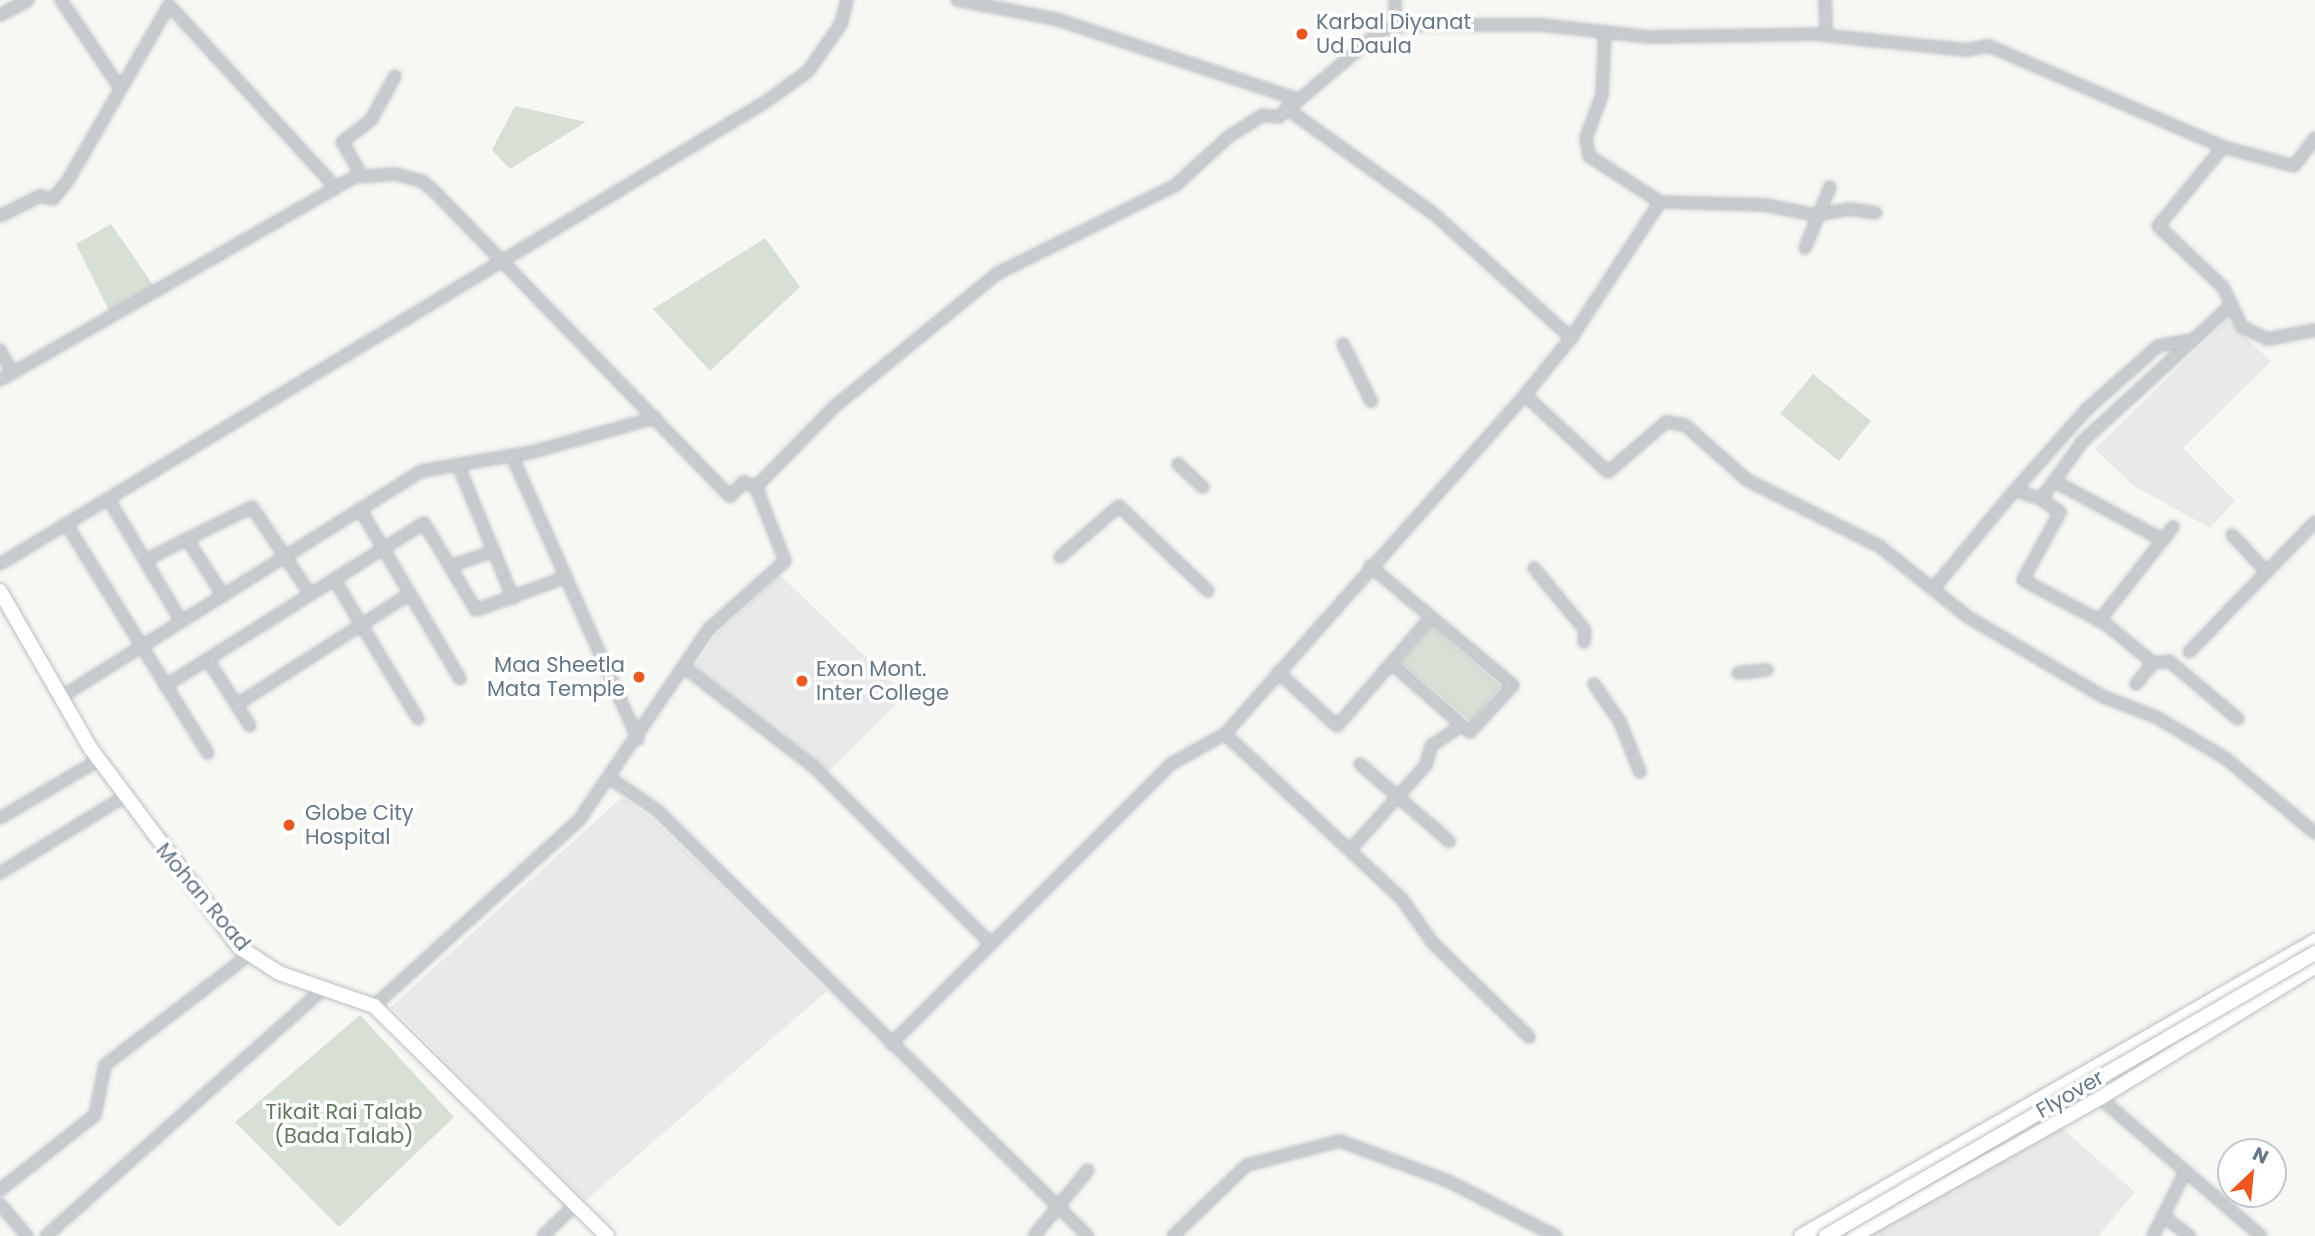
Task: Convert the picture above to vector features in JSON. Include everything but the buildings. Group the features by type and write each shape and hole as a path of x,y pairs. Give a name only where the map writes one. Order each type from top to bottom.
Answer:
{"main road":[{"name":"Mohan Road","path":"0,591 99,760 250,954 322,990 374,1006 607,1236"},
{"path":"1801,1236 2085,1070 2315,941"},
{"name":"Flyover","path":"1826,1236 2315,953"},
{"path":"1854,1236 2099,1098 2315,966"}],"street":[{"path":"0,15 11,4 28,0"},
{"path":"61,0 120,88"},
{"path":"0,564 109,500 808,71 841,24 847,0"},
{"path":"957,0 1056,19 1294,98"},
{"path":"1395,0 1395,27"},
{"path":"1825,0 1826,34"},
{"path":"0,216 40,196 53,199 169,5 336,188"},
{"path":"756,487 834,407 998,273 1165,192 1228,137 1286,108 1294,98 1380,31 1395,27 1542,25 1605,32 1826,34 1966,50 1989,46 2223,147 2294,166 2315,138"},
{"path":"1605,32 1602,95 1586,138 1589,156 1660,202 1765,205 1816,215 1849,209 1877,213"},
{"path":"362,176 342,142 371,120 395,76"},
{"path":"1286,108 1434,214 1571,338"},
{"path":"2223,147 2158,226 2222,287 2228,309 2242,327 2269,339 2315,330"},
{"path":"0,380 336,188 362,176 422,181 730,496 744,482 756,487 785,561 709,629 611,779 579,820 374,1006"},
{"path":"1804,248 1830,187"},
{"path":"891,1044 1171,764 1225,734 1370,566 1525,395 1571,338 1660,202"},
{"path":"2041,499 2083,441 2228,309"},
{"path":"1933,589 2015,490 2126,374 2158,346 2193,340"},
{"path":"1343,344 1371,401"},
{"path":"0,350 12,373"},
{"path":"2126,374 2140,389"},
{"path":"1525,395 1608,472 1666,422 1685,425 1747,480 1879,546 1933,589 2104,697 2156,717 2225,758 2315,833"},
{"path":"61,697 221,592 285,556 421,471 512,456 654,418"},
{"path":"512,456 638,739"},
{"path":"1178,464 1203,487"},
{"path":"458,465 513,598"},
{"path":"2054,481 2163,540"},
{"path":"2015,490 2041,499 2060,512 2023,580 2099,621 2153,663"},
{"path":"109,500 180,619"},
{"path":"1060,557 1119,506 1208,591"},
{"path":"146,560 253,508 310,594"},
{"path":"360,509 408,595 460,679"},
{"path":"2189,652 2315,522"},
{"path":"165,686 427,523 474,610 566,577"},
{"path":"67,525 208,752"},
{"path":"2099,621 2173,527"},
{"path":"2232,536 2266,571"},
{"path":"187,538 221,592"},
{"path":"451,566 494,551"},
{"path":"1370,566 1513,685 1470,732 1391,663"},
{"path":"1534,568 1585,630 1584,642"},
{"path":"334,579 418,719"},
{"path":"236,705 408,595"},
{"path":"1279,672 1337,726 1431,617"},
{"path":"208,660 250,726"},
{"path":"2136,684 2153,663 2169,661 2238,719"},
{"path":"684,667 814,767 991,944"},
{"path":"1738,673 1767,670"},
{"path":"1594,684 1620,722 1640,772"},
{"path":"1350,850 1426,765 1431,746 1462,725"},
{"path":"1225,734 1350,850 1529,1037"},
{"path":"0,818 99,760"},
{"path":"1360,765 1449,841"},
{"path":"611,779 657,810 1059,1212 1088,1236"},
{"path":"0,873 125,796"},
{"path":"0,1190 95,1115 105,1065 250,954"},
{"path":"46,1236 322,990"},
{"path":"2085,1070 2099,1098 2261,1236"},
{"path":"1173,1236 1247,1165 1340,1141 1448,1181 1556,1236"},
{"path":"1034,1236 1059,1212 1088,1170"},
{"path":"2153,1236 2185,1172"},
{"path":"0,1204 27,1236"},
{"path":"543,1236 575,1205"},
{"path":"2163,1216 2190,1236"}],"shaded area":[{"path":"2227,320 2271,361 2183,448 2235,501 2210,528 2134,486 2095,449"},
{"name":"Exon Mont. Inter College","path":"780,575 905,695 828,772 694,668 715,635"},
{"path":"622,797 653,819 827,991 585,1201 391,1007"},
{"path":"2058,1125 2135,1192 2098,1236 1866,1236"}],"green space":[{"path":"515,106 586,122 510,169 492,150"},
{"path":"111,224 154,286 109,311 76,244"},
{"path":"765,238 800,287 710,371 653,309"},
{"path":"1813,374 1871,421 1839,461 1780,414"},
{"path":"1431,626 1501,686 1471,722 1401,662"},
{"name":"Tikait Rai Talab (Bada Talab)","path":"360,1015 454,1117 339,1227 235,1122"}],"place":[{"name":"Karbal Diyanat Ud Daula","path":"1302,34"},
{"name":"Maa Sheetla Mata Temple","path":"639,677"},
{"name":"Exon Mont. Inter College","path":"802,681"},
{"name":"Globe City Hospital","path":"289,825"}]}
